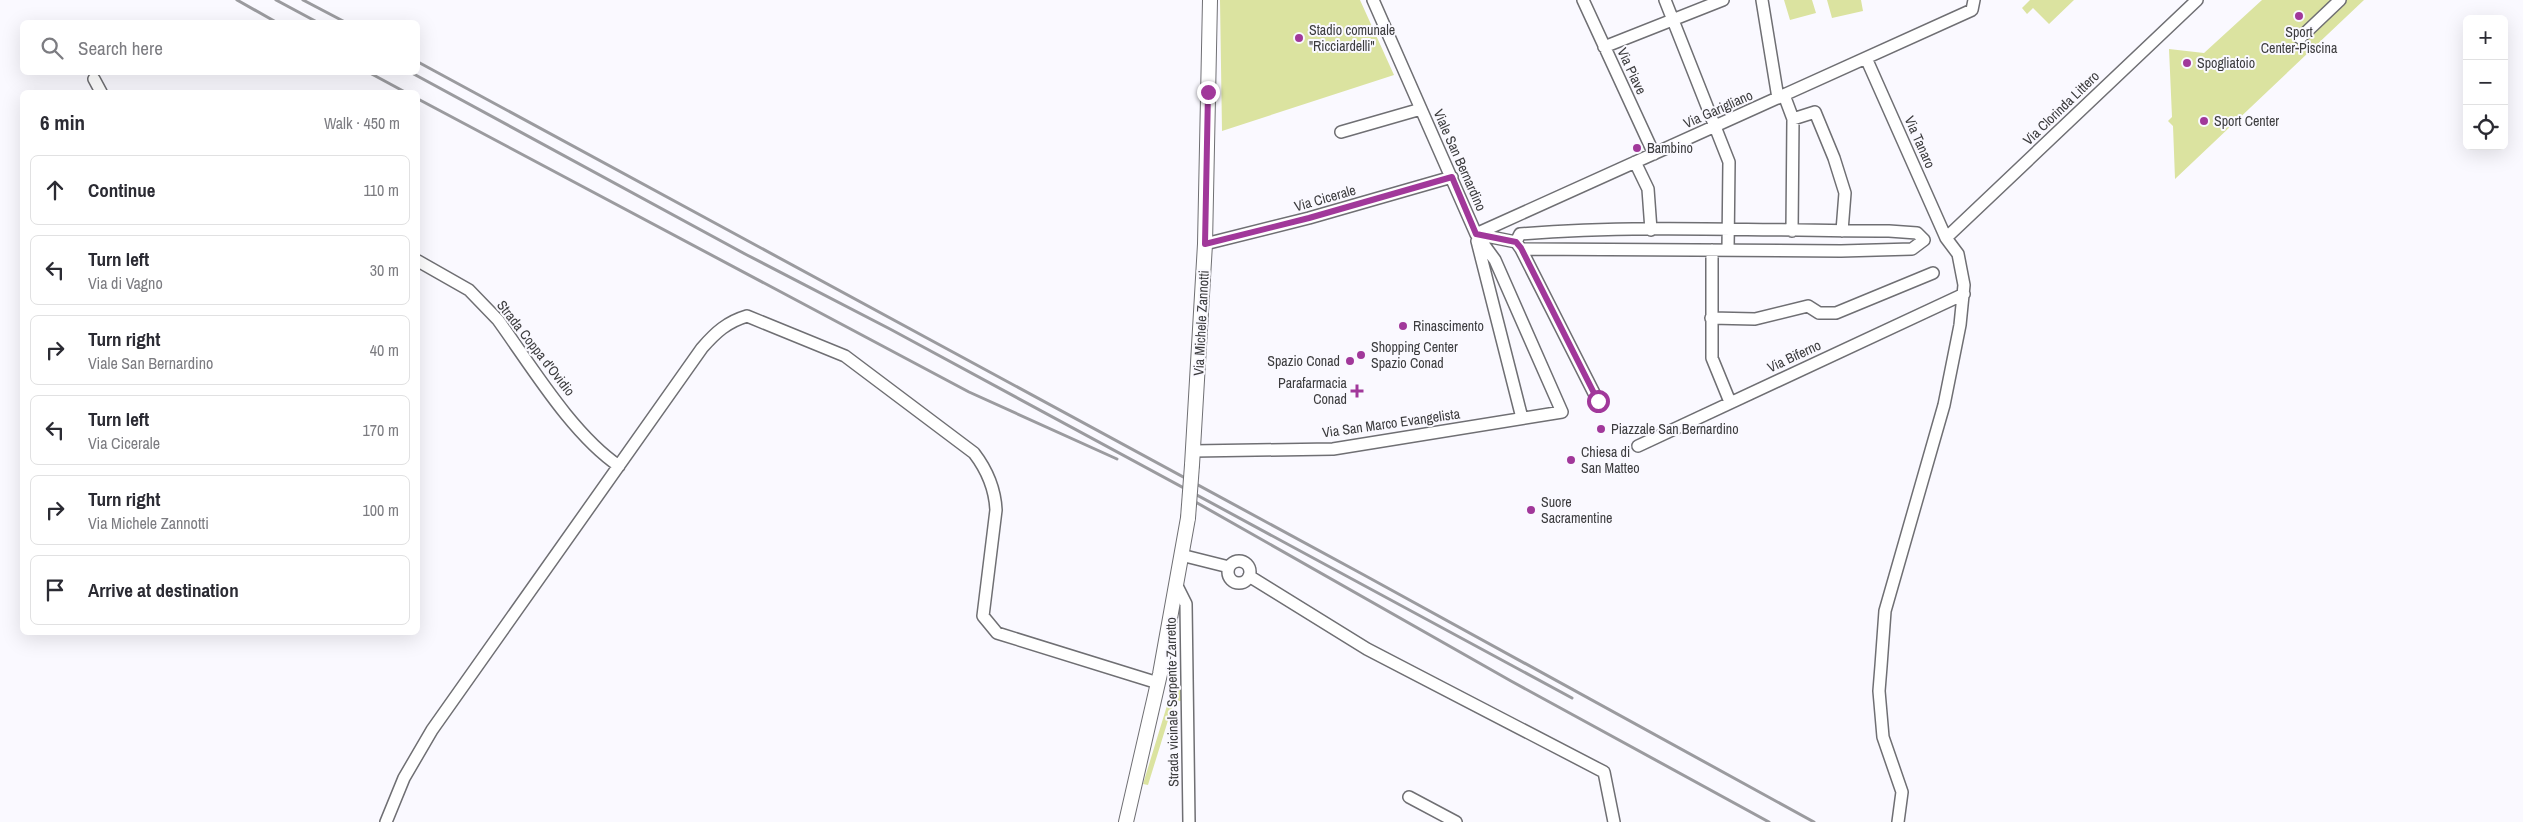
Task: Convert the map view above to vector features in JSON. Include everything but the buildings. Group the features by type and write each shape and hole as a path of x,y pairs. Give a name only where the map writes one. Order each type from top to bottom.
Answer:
{"main road":[{"name":"Via Michele Zannotti","path":"1126,822 1158,683 1188,518 1205,244 1210,0"}],"street":[{"name":"Viale San Bernardino","path":"1373,0 1476,234 1495,260 1562,412"},
{"name":"Via Piave","path":"1583,0 1654,154"},
{"path":"1665,0 1730,162 1728,250"},
{"path":"1604,47 1723,0"},
{"path":"1762,0 1781,97 1793,120 1792,230"},
{"name":"Via Clorinda Littero","path":"1946,238 2196,0"},
{"path":"2300,38 2340,0"},
{"name":"Via Garigliano","path":"1476,234 1717,127 1866,58 1973,5"},
{"name":"Via Tanaro","path":"1866,58 1946,238 1958,254 1964,285 1960,325 1944,405 1885,611 1879,691 1883,737 1902,792 1898,822"},
{"path":"94,79 100,90"},
{"path":"1340,132 1421,109"},
{"path":"1793,120 1815,112 1834,158 1845,193 1842,231"},
{"path":"1636,162 1648,189 1651,230"},
{"name":"Via Cicerale","path":"1205,244 1309,218 1452,177"},
{"path":"1598,401 1519,245 1520,234 1557,231 1792,230 1917,233 1924,240"},
{"path":"1522,418 1476,234 1519,245 1712,250 1912,249 1924,240 1946,238"},
{"path":"1712,250 1712,358 1730,402"},
{"name":"Strada Coppa d'Ovidio","path":"420,262 469,290 482,303 498,320 582,434 602,454 619,466"},
{"path":"1711,318 1755,319 1808,306 1820,313 1836,313 1933,273"},
{"name":"Via Biferno","path":"1638,446 1964,294"},
{"path":"386,822 404,778 432,730 702,348 716,332 731,321 747,316 845,356 974,453 984,466 995,494 996,510 983,616 997,633 1158,683"},
{"name":"Via San Marco Evangelista","path":"1193,458 1333,449 1562,412"},
{"path":"1181,554 1229,567 1229,578 1235,582 1242,583 1249,576 1367,649 1604,772 1614,822"},
{"name":"Strada vicinale Serpente Zarretto","path":"1176,584 1186,604 1189,822"},
{"path":"1409,797 1456,822"}],"green space":[{"name":"Stadio comunale \"Ricciardelli\"","path":"1220,0 1360,0 1394,75 1222,131"},
{"path":"1784,0 1812,0 1816,13 1790,20"},
{"path":"1827,0 1861,0 1863,11 1832,18"},
{"path":"2030,0 2074,0 2049,24 2033,8 2027,14 2022,8"},
{"name":"Sport Center","path":"2262,0 2364,0 2175,179 2173,126 2168,121 2172,117 2169,49 2204,53"},
{"path":"1173,686 1183,687 1183,701 1174,701 1148,785 1143,784"}],"railway":[{"path":"237,0 272,20"},
{"path":"276,0 313,20"},
{"path":"303,0 341,20"},
{"path":"420,63 1364,575 1814,822"},
{"path":"374,75 401,90"},
{"path":"416,75 1572,698"},
{"path":"420,100 969,392 1117,459"},
{"path":"1192,500 1511,681 1769,822"}],"place":[{"name":"Sport Center-Piscina","path":"2299,16"},
{"name":"Stadio comunale \"Ricciardelli\"","path":"1299,38"},
{"name":"Spogliatoio","path":"2187,63"},
{"name":"Sport Center","path":"2204,121"},
{"name":"Bambino","path":"1637,148"},
{"name":"Rinascimento","path":"1403,326"},
{"name":"Shopping Center Spazio Conad","path":"1361,355"},
{"name":"Spazio Conad","path":"1350,361"},
{"name":"Parafarmacia Conad","path":"1357,391"},
{"name":"Piazzale San Bernardino","path":"1601,429"},
{"name":"Chiesa di San Matteo","path":"1571,460"},
{"name":"Suore Sacramentine","path":"1531,510"}],"route":[{"path":"1208,92 1205,244 1309,218 1452,177 1476,234 1516,242 1521,248 1598,401"}]}
